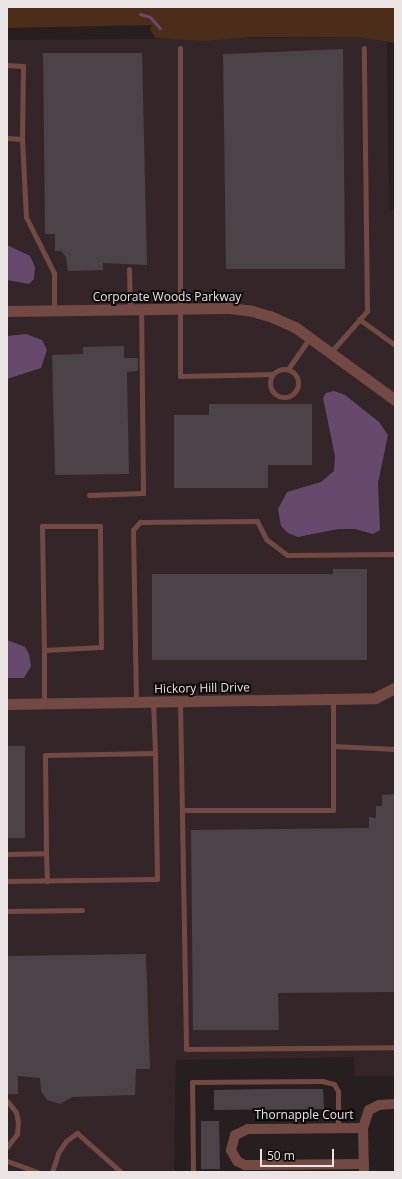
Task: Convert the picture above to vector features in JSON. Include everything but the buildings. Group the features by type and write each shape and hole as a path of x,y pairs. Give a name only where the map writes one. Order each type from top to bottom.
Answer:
{"street":[{"name":"Corporate Woods Parkway","path":"7,311 229,308 252,311 282,320 310,336 395,400"},
{"name":"Hickory Hill Drive","path":"7,704 375,698 395,688"},
{"path":"364,1168 363,1128 370,1110 379,1105 395,1104"},
{"name":"Thornapple Court","path":"363,1128 248,1129 235,1135 231,1150 237,1161 245,1165 364,1168"}],"lane":[{"path":"180,48 180,376 273,374 280,370 288,369 310,336"},
{"path":"331,352 367,311 364,48"},
{"path":"7,66 23,66 22,139 26,217 54,273 54,310"},
{"path":"7,138 22,139"},
{"path":"89,495 143,493 136,309 129,269"},
{"path":"360,319 395,345"},
{"path":"273,374 270,383 274,392 282,397 292,396 298,388 298,379 288,369"},
{"path":"136,702 132,530 140,522 257,521 266,539 287,555 395,554"},
{"path":"44,650 101,647 100,526 42,526 44,703"},
{"path":"182,810 333,810 333,699"},
{"path":"180,701 186,1049 395,1048"},
{"path":"7,881 157,879 153,702"},
{"path":"333,746 395,749"},
{"path":"47,881 45,755 155,753"},
{"path":"7,854 46,853"},
{"path":"7,911 82,910"},
{"path":"192,1172 192,1082 322,1082 334,1084 338,1091 338,1128"},
{"path":"7,1101 16,1112 18,1122 17,1134 7,1147"},
{"path":"52,1172 58,1153 66,1141 77,1133 121,1172"},
{"path":"7,1161 37,1172"}],"shaded area":[{"path":"7,7 395,7 395,43 359,37 253,37 203,41 156,38 150,30 152,25 7,28"},
{"path":"387,37 389,209 395,210 395,1076 355,1076 354,1057 176,1060 174,1172 7,1172 7,40"},
{"path":"7,245 30,256 35,267 34,279 29,284 7,280"},
{"path":"26,334 42,340 47,350 41,368 7,379 7,336"},
{"path":"334,391 345,395 379,422 388,435 378,483 380,530 373,534 355,529 338,529 298,537 288,533 281,526 278,509 287,492 321,482 334,471 335,456 323,398 326,393"},
{"path":"7,640 25,647 29,654 31,666 24,678 7,678"}],"waterway":[{"path":"140,14 150,17 160,28"}]}
